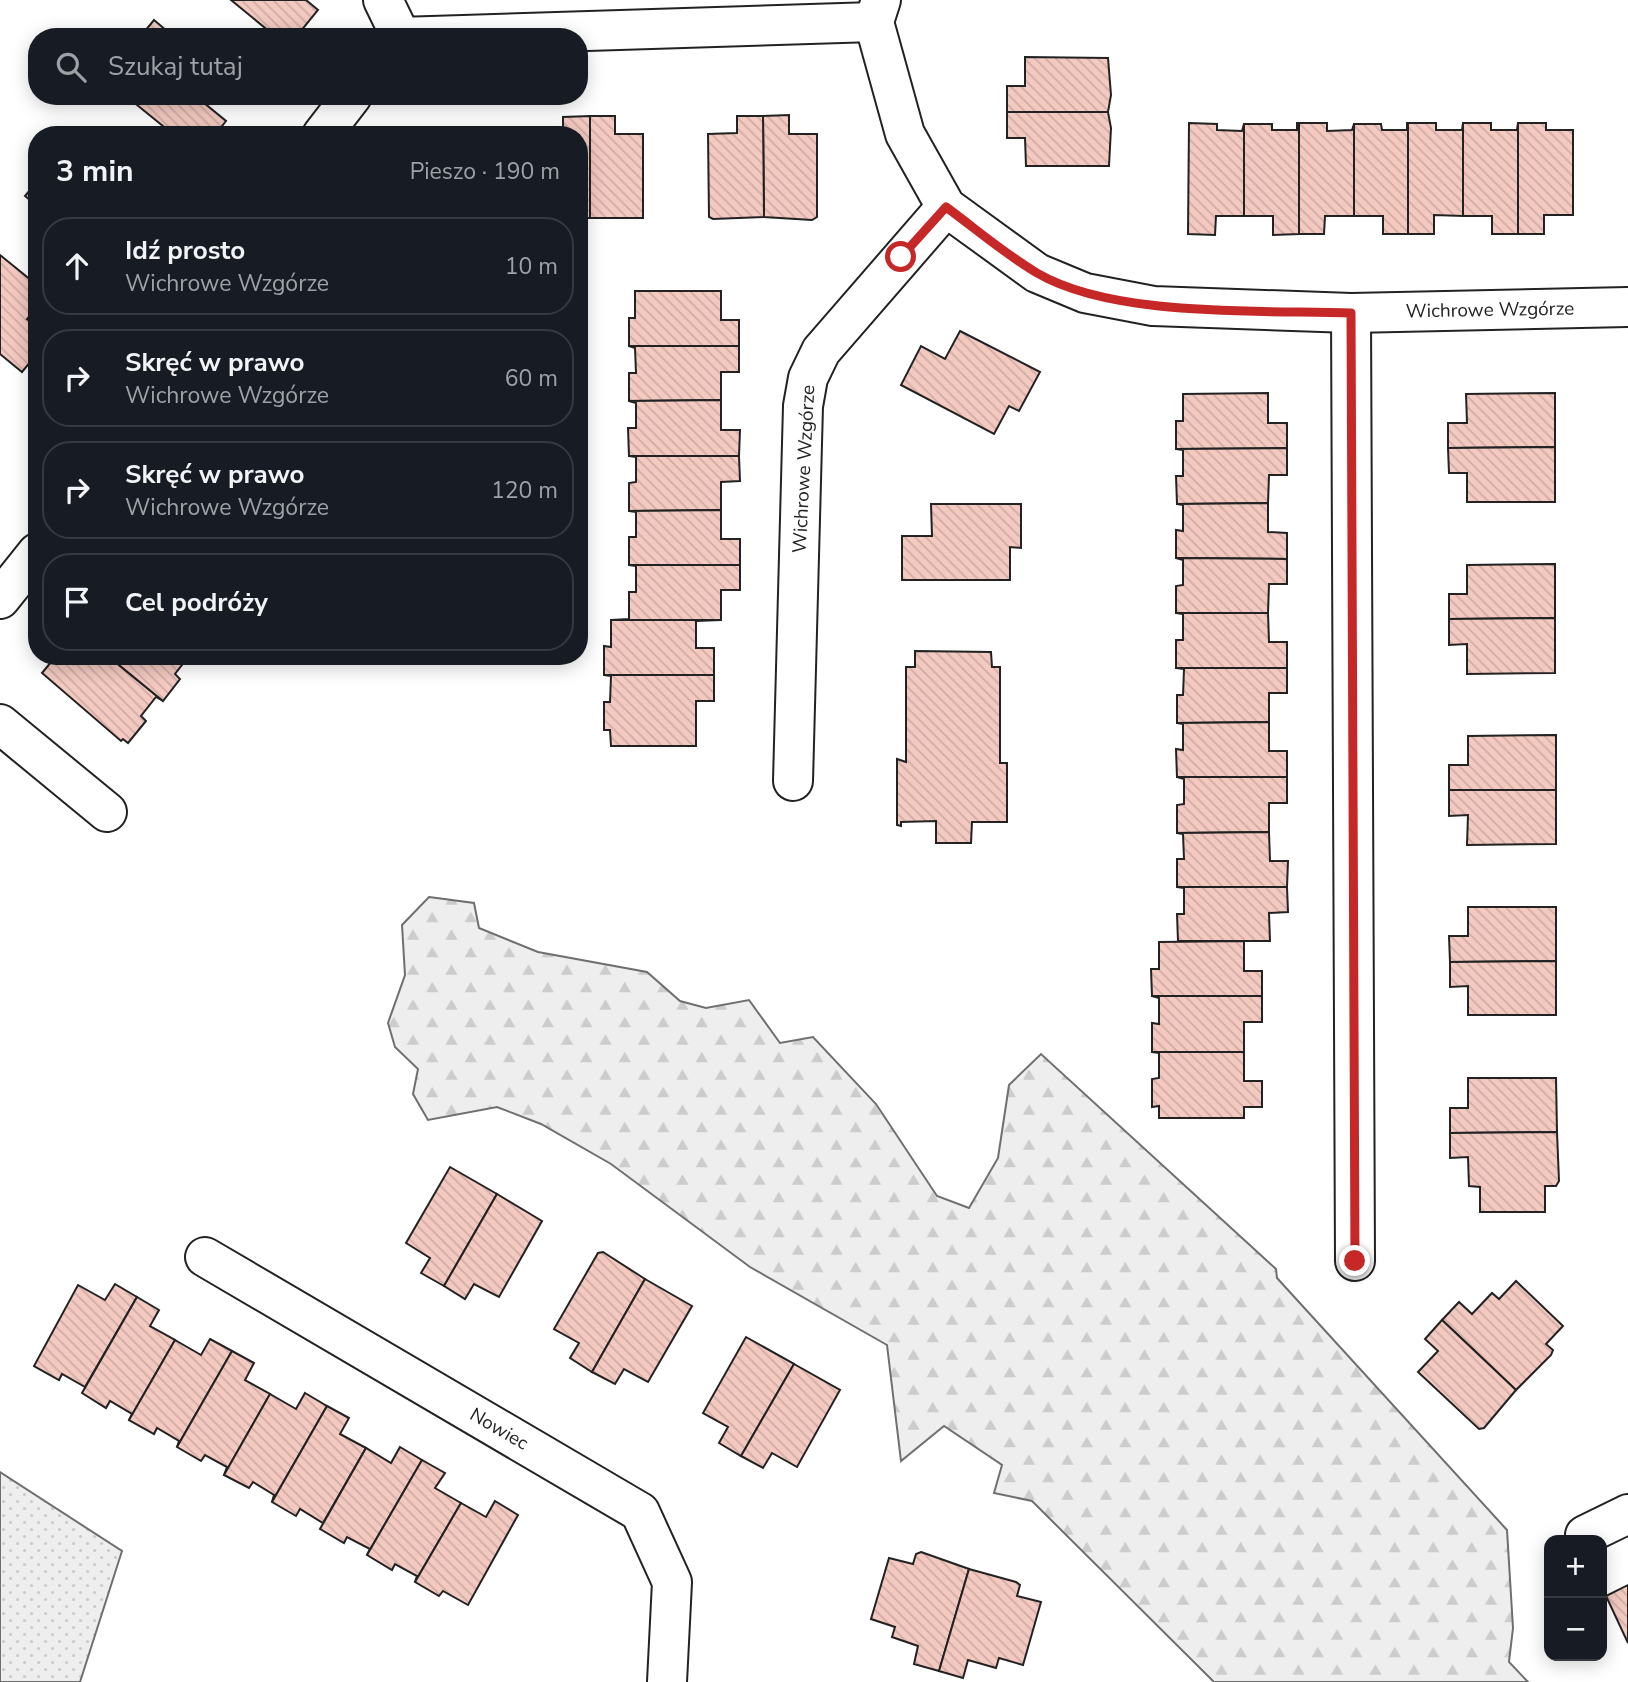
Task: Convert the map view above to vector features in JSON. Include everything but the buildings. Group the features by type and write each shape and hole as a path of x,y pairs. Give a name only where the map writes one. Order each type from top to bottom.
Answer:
{"street":[{"name":"Wichrowe Wzgórze","path":"383,0 395,28"},
{"name":"Wichrowe Wzgórze","path":"552,28 878,11 905,134 946,207 1037,273 1085,293 1153,306 1351,313 1628,307"},
{"path":"329,126 345,105"},
{"name":"Wichrowe Wzgórze","path":"793,781 803,406 808,378 821,351 946,207"},
{"path":"1351,313 1355,1261"},
{"path":"0,599 28,564"},
{"path":"0,724 107,812"},
{"name":"Nowiec","path":"205,1256 640,1512 672,1581 667,1682"},
{"path":"1585,1535 1628,1514"}],"green space":[{"path":"429,897 474,903 479,928 538,952 647,972 680,1001 706,1008 749,1000 780,1043 813,1037 876,1104 937,1196 969,1208 998,1158 1009,1085 1041,1054 1276,1269 1277,1278 1507,1530 1513,1628 1509,1662 1528,1682 1214,1682 1032,1501 994,1493 1002,1465 944,1426 901,1461 887,1345 750,1267 611,1164 541,1124 497,1107 428,1120 413,1094 418,1069 395,1047 388,1023 405,975 402,925"},
{"path":"0,1472 122,1551 80,1682 0,1682"}],"route":[{"path":"901,257 946,207 1037,273 1085,293 1153,306 1351,313 1355,1261"}]}
